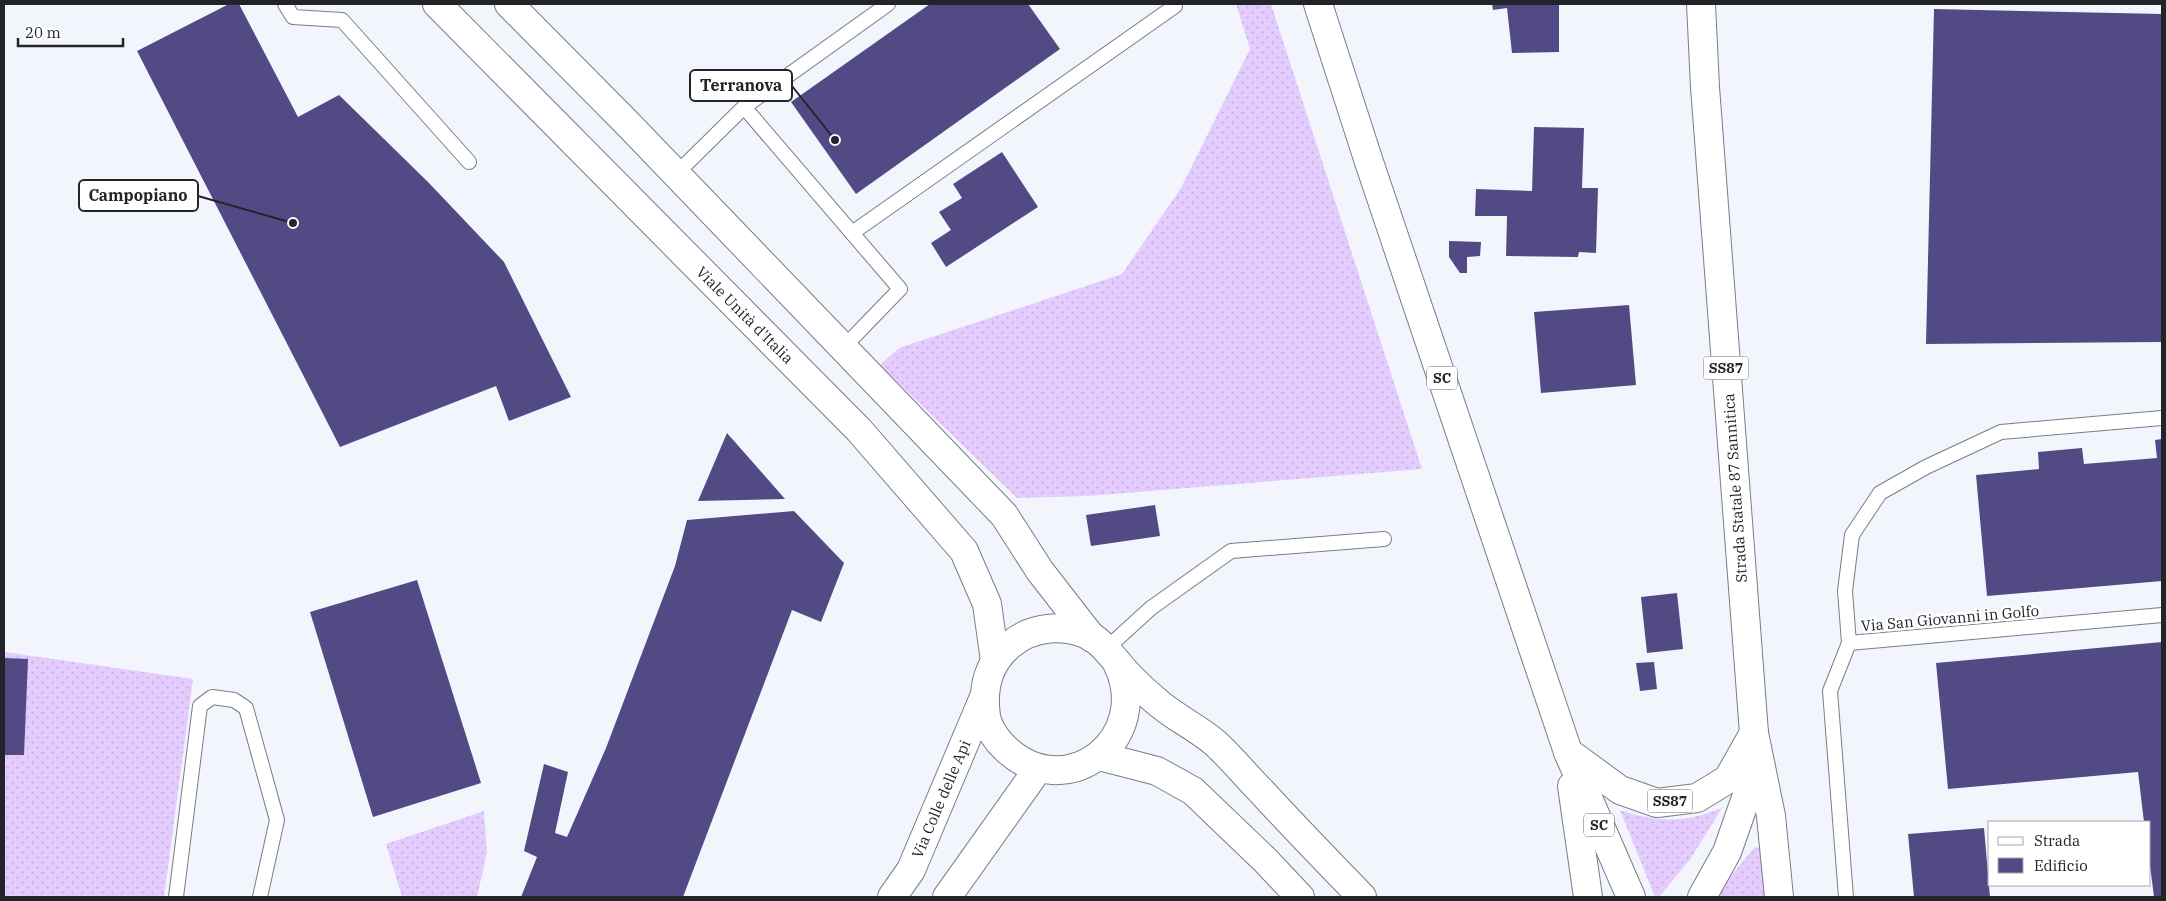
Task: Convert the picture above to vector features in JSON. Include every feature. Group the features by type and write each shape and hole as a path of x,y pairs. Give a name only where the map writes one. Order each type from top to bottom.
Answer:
{"main road":[{"name":"Viale Unità d'Italia","path":"437,4 859,430 958,544 964,552 987,604 995,661"},
{"path":"509,4 1004,515 1040,571 1105,650 1157,703 1214,742 1362,897"},
{"name":"SC","path":"1318,4 1568,752 1631,897"},
{"name":"Strada Statale 87 Sannitica","path":"1701,4 1705,88 1754,733 1771,816 1779,897"},
{"path":"1066,629 1105,650 1126,687 1126,713 1117,737 1099,756 1080,766 1059,770 1038,769 1016,759 998,742 987,721 984,697 987,678 995,661 1014,641 1039,630 1066,629"},
{"name":"Via Colle delle Api","path":"892,897 911,870 984,697"},
{"name":"SS87","path":"1568,752 1620,790 1657,803 1697,798 1728,779 1754,733"},
{"name":"Strada Statale 87 Sannitica","path":"1702,897 1727,852 1748,792 1754,733"},
{"name":"SC","path":"1568,752 1588,897"},
{"path":"1099,756 1157,771 1193,791 1266,861 1300,897"},
{"path":"947,897 1038,769"}],"lane":[{"path":"285,4 293,17 342,20 469,162"},
{"path":"675,175 744,107 888,4"},
{"path":"852,233 1167,12 1175,6 1174,4"},
{"path":"744,107 900,289 843,348"},
{"path":"1849,643 1845,591 1852,535 1880,493 1926,466 2001,432 2162,418"},
{"path":"1105,650 1151,608 1231,552 1384,539"},
{"name":"Via San Giovanni in Golfo","path":"1846,897 1830,691 1849,643 2162,615"},
{"path":"176,897 200,706 212,697 234,700 246,708 278,820 260,897"}],"shaded area":[{"path":"1236,4 1271,4 1422,469 1088,496 1017,498 880,365 899,348 1122,274 1181,188 1250,49"},
{"path":"4,652 193,679 164,897 4,897"},
{"path":"1722,808 1691,858 1659,897 1655,897 1620,810 1659,819 1683,819"},
{"path":"484,811 487,852 477,897 402,897 386,844"},
{"path":"1755,847 1764,850 1766,897 1713,897"}],"building":[{"path":"229,4 239,4 298,117 339,95 428,182 504,262 571,397 509,421 496,386 340,447 137,51"},
{"path":"930,4 1028,4 1060,49 856,194 791,102"},
{"path":"1492,4 1559,4 1559,52 1512,53 1507,8 1493,10"},
{"path":"1934,9 2162,14 2162,342 1926,344"},
{"path":"1534,127 1584,128 1582,188 1598,188 1596,253 1579,252 1578,257 1506,256 1507,216 1475,216 1476,189 1532,191"},
{"path":"1002,152 1038,207 946,267 931,243 951,230 939,212 962,198 953,184"},
{"path":"1449,241 1481,242 1480,256 1467,257 1467,273 1460,273 1449,257"},
{"path":"1629,305 1636,385 1541,393 1534,312"},
{"path":"727,433 785,499 698,501"},
{"path":"2162,439 2162,581 1987,596 1976,475 2039,469 2038,452 2082,448 2084,464 2157,458 2155,440"},
{"path":"1155,505 1160,536 1091,546 1086,515"},
{"path":"794,511 844,563 821,622 792,610 683,897 521,897 537,857 524,851 544,764 568,772 555,833 567,837 606,748 675,566 687,520"},
{"path":"417,580 481,783 373,817 310,612"},
{"path":"1677,593 1683,649 1647,653 1641,597"},
{"path":"2162,642 2162,897 2154,897 2151,873 2151,821 2144,821 2138,772 1948,789 1936,663"},
{"path":"4,658 28,659 24,755 4,755"},
{"path":"1654,662 1657,689 1640,691 1636,663"},
{"path":"1984,828 1990,897 1914,897 1908,834"}],"place":[{"name":"Terranova","path":"835,140"},
{"name":"Campopiano","path":"293,223"}]}
